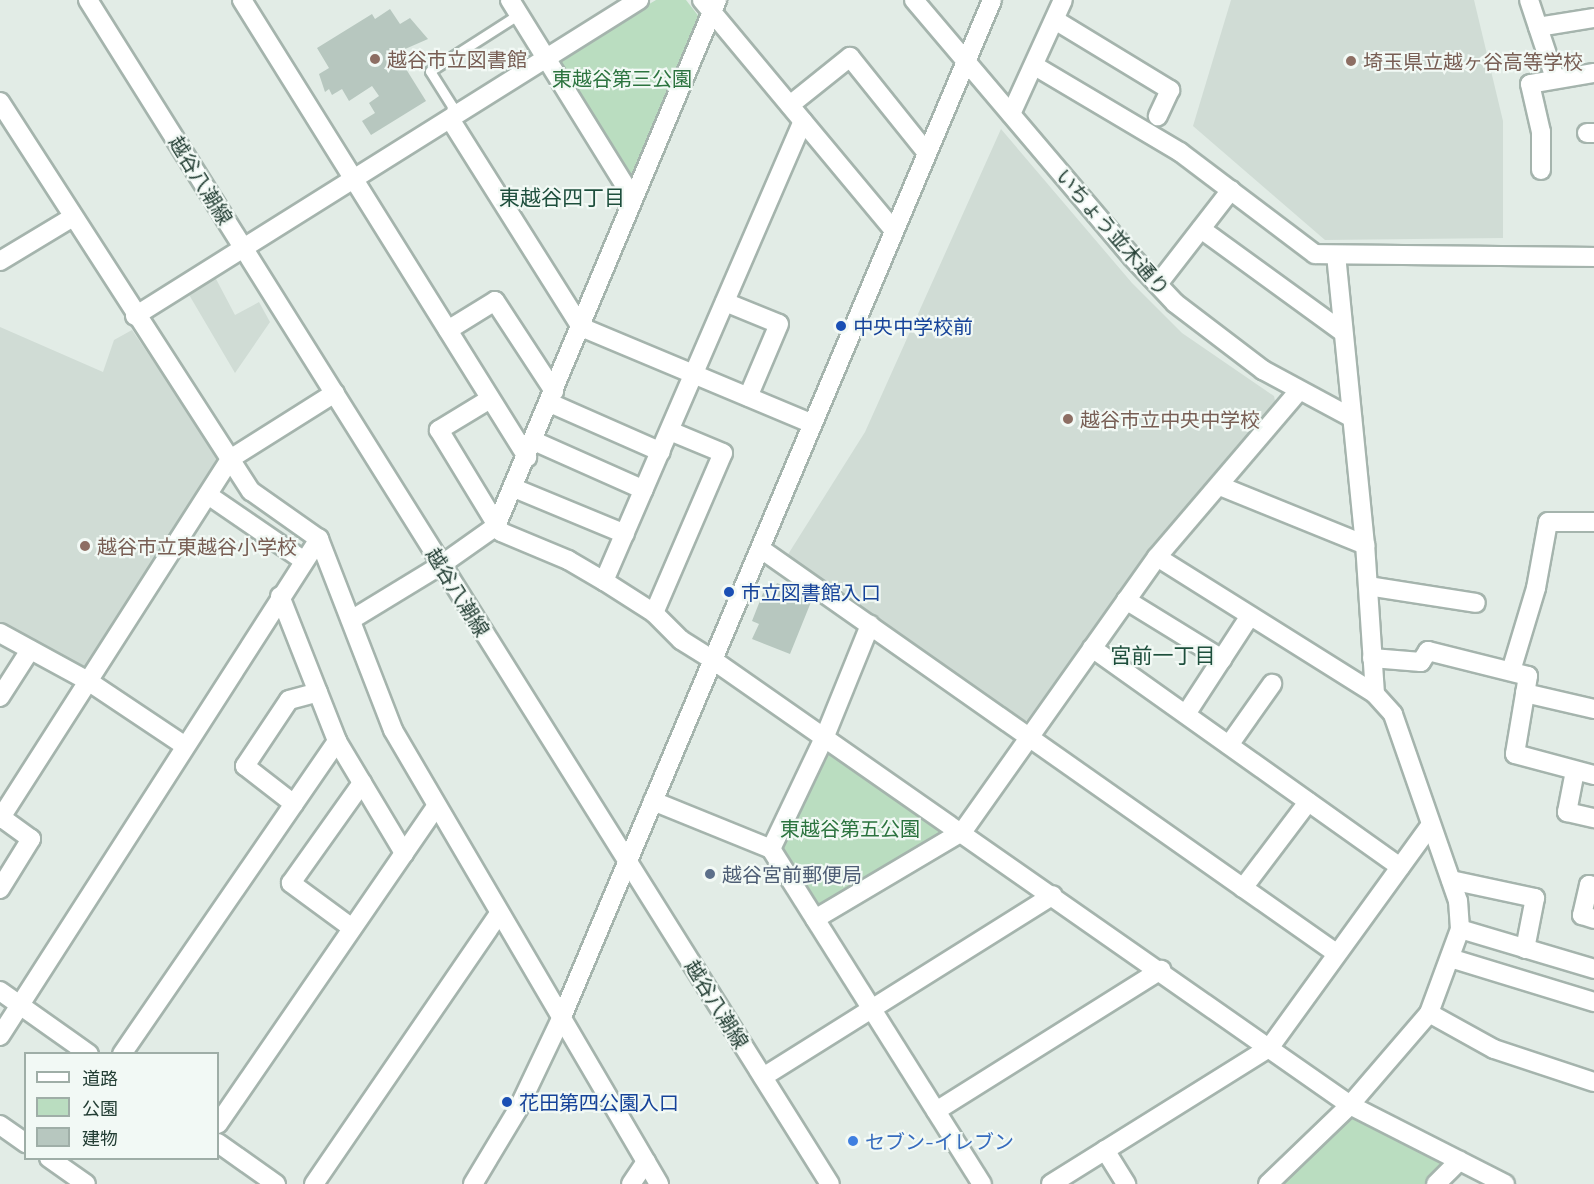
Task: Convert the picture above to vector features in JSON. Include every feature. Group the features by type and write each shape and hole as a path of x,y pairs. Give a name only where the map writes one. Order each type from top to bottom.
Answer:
{"street":[{"name":"越谷八潮線","path":"88,0 830,1184"},
{"path":"242,0 490,399 530,449 644,490"},
{"name":"いちょう並木通り","path":"914,0 1158,284 1232,349 1299,391 1352,418"},
{"path":"473,1184 518,1109 561,1019 761,549 893,229 992,0"},
{"path":"1011,114 1035,66 1063,0"},
{"path":"1529,0 1555,78"},
{"path":"135,316 450,119 627,3"},
{"path":"711,4 790,105 893,229"},
{"path":"351,620 441,565 496,526 581,327 711,4"},
{"path":"515,7 633,198"},
{"path":"1538,27 1594,18"},
{"path":"1055,20 1170,90 1158,116"},
{"path":"790,105 850,57 926,152"},
{"path":"1035,66 1180,152 1315,254 1594,257"},
{"path":"1541,170 1541,132 1530,84 1594,73"},
{"path":"0,102 7,128 73,217 135,316 251,491 319,539 393,730 436,807 659,1184"},
{"path":"450,119 581,327 813,424"},
{"path":"604,581 803,121"},
{"path":"1158,284 1231,190"},
{"path":"0,261 73,217"},
{"path":"1201,229 1343,332"},
{"path":"1336,256 1365,545 1375,694"},
{"path":"448,330 495,301 552,397 661,452"},
{"path":"725,302 779,324 748,397"},
{"path":"815,919 963,831 1157,557 1299,391"},
{"path":"0,889 31,839 1,818 230,459 335,393"},
{"path":"490,399 439,430 501,532 568,560 654,613 681,640 963,831 1350,1105 1504,1184"},
{"path":"654,613 723,453 670,431"},
{"path":"1220,486 1365,545"},
{"path":"514,488 625,534"},
{"path":"208,495 303,560"},
{"path":"1511,671 1536,588 1548,522 1594,522"},
{"path":"0,1036 303,560 319,539"},
{"path":"761,549 1336,953"},
{"path":"1157,557 1375,694 1394,714 1450,880 1460,929 1429,1013 1350,1105 1268,1184"},
{"path":"1368,586 1476,603"},
{"path":"280,596 337,741 404,853"},
{"path":"1126,600 1222,659"},
{"path":"1186,714 1250,616"},
{"path":"771,849 825,736 870,625"},
{"path":"0,633 88,681 185,746"},
{"path":"1092,648 1400,867"},
{"path":"0,697 30,650"},
{"path":"1372,658 1420,662 1428,651 1528,676 1515,754 1594,775"},
{"path":"1229,746 1272,684"},
{"path":"294,804 245,766 289,700 318,692"},
{"path":"1526,693 1594,709"},
{"path":"123,1052 337,741"},
{"path":"1575,771 1567,812 1594,818"},
{"path":"352,928 291,883 362,783"},
{"path":"653,801 771,849 982,1184"},
{"path":"1243,888 1308,802"},
{"path":"219,1123 436,807"},
{"path":"1051,1184 1270,1047 1430,826"},
{"path":"1450,880 1535,898 1525,949"},
{"path":"1594,886 1589,885 1582,915 1594,919"},
{"path":"763,1077 1053,895"},
{"path":"314,1184 499,914"},
{"path":"1460,929 1594,969"},
{"path":"1450,958 1594,1002"},
{"path":"936,1111 1161,970"},
{"path":"0,991 88,1052"},
{"path":"1429,1013 1494,1048 1594,1082"},
{"path":"0,1125 24,1142"},
{"path":"219,1144 276,1184"},
{"path":"1105,1150 1126,1184"},
{"path":"52,1160 86,1184"},
{"path":"1436,1184 1459,1161"},
{"path":"631,1184 646,1162"}],"lane":[{"path":"450,119 452,106 430,71 515,7"}],"shaded area":[{"name":"埼玉県立越ヶ谷高等学校","path":"1231,0 1474,0 1503,121 1503,238 1325,240 1193,126"},
{"name":"越谷市立中央中学校","path":"1001,129 1132,283 1182,333 1274,396 1276,406 1147,554 1027,720 1019,723 787,556 865,432"},
{"path":"215,277 235,315 259,302 270,322 235,373 188,293"},
{"name":"越谷市立東越谷小学校","path":"0,327 103,372 114,340 132,330 223,464 86,677 0,629"}],"green space":[{"name":"東越谷第三公園","path":"656,0 686,0 700,18 636,174 624,174 553,61"},
{"name":"東越谷第五公園","path":"828,745 953,832 821,909 779,849"},
{"path":"1350,1112 1450,1164 1431,1184 1275,1184"}],"building":[{"path":"390,9 400,24 410,18 428,39 396,53 426,101 371,135 362,121 375,113 369,103 379,96 372,86 349,101 342,89 332,95 329,89 325,92 319,74 329,68 317,48 372,14 375,19"},
{"path":"777,583 813,597 790,654 752,639 759,624 752,621 763,593 771,596"}],"place":[{"name":"越谷市立図書館","path":"375,59"},
{"name":"埼玉県立越ヶ谷高等学校","path":"1351,61"},
{"name":"中央中学校前","path":"841,326"},
{"name":"越谷市立中央中学校","path":"1068,419"},
{"name":"越谷市立東越谷小学校","path":"85,546"},
{"name":"市立図書館入口","path":"729,592"},
{"name":"越谷宮前郵便局","path":"710,874"},
{"name":"花田第四公園入口","path":"507,1102"},
{"name":"セブン-イレブン","path":"853,1141"}],"district":[{"name":"東越谷四丁目","path":"562,197"},
{"name":"宮前一丁目","path":"1163,655"}]}
